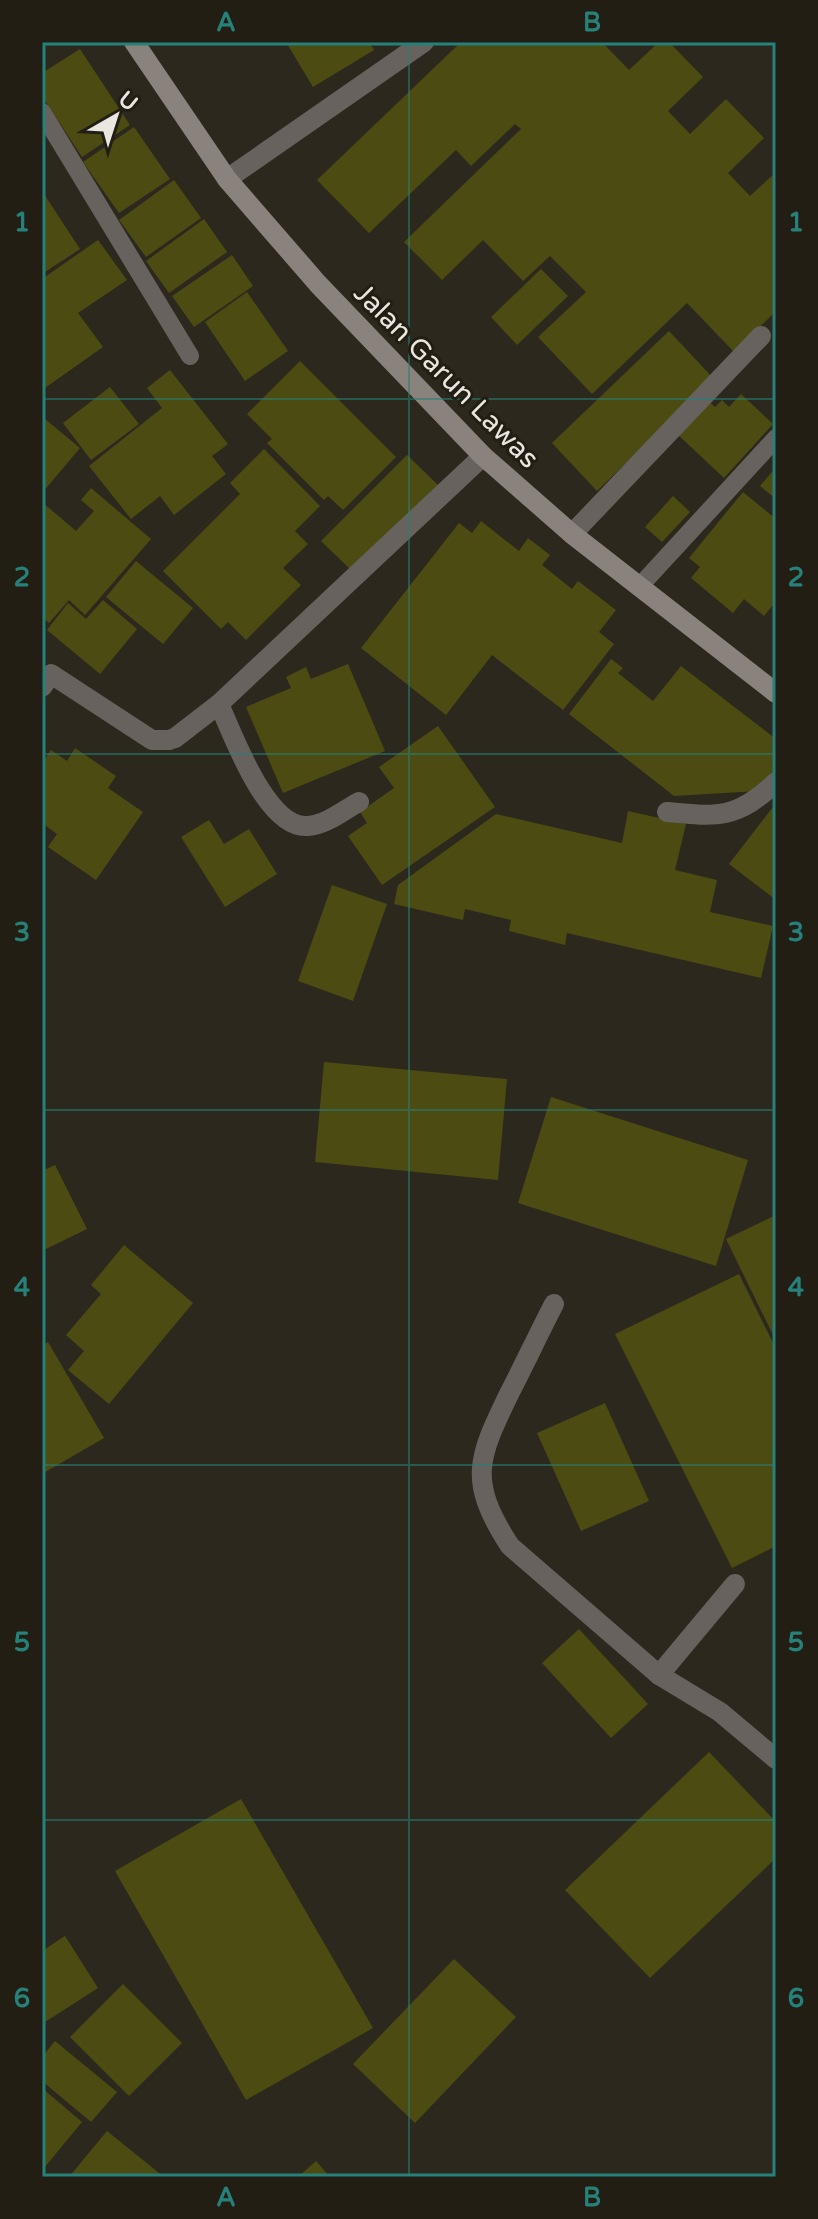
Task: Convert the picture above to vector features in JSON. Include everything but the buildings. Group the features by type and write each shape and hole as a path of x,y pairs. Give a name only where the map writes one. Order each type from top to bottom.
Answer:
{"main road":[{"name":"Jalan Garun Lawas","path":"134,42 227,179 318,284 483,456 572,534 776,693"}],"street":[{"path":"227,179 424,42"},
{"path":"572,534 761,336"},
{"path":"45,676 152,740 175,738 219,704 483,456"},
{"path":"219,704 253,776 279,815 297,825 311,826 359,802"},
{"path":"667,812 705,816 727,813 753,802 776,782"},
{"path":"554,1304 484,1445 481,1475 492,1518 510,1546 659,1675 720,1712 776,1759"},
{"path":"659,1675 735,1584"}],"lane":[{"path":"42,112 190,356"},
{"path":"639,587 776,438"}]}
